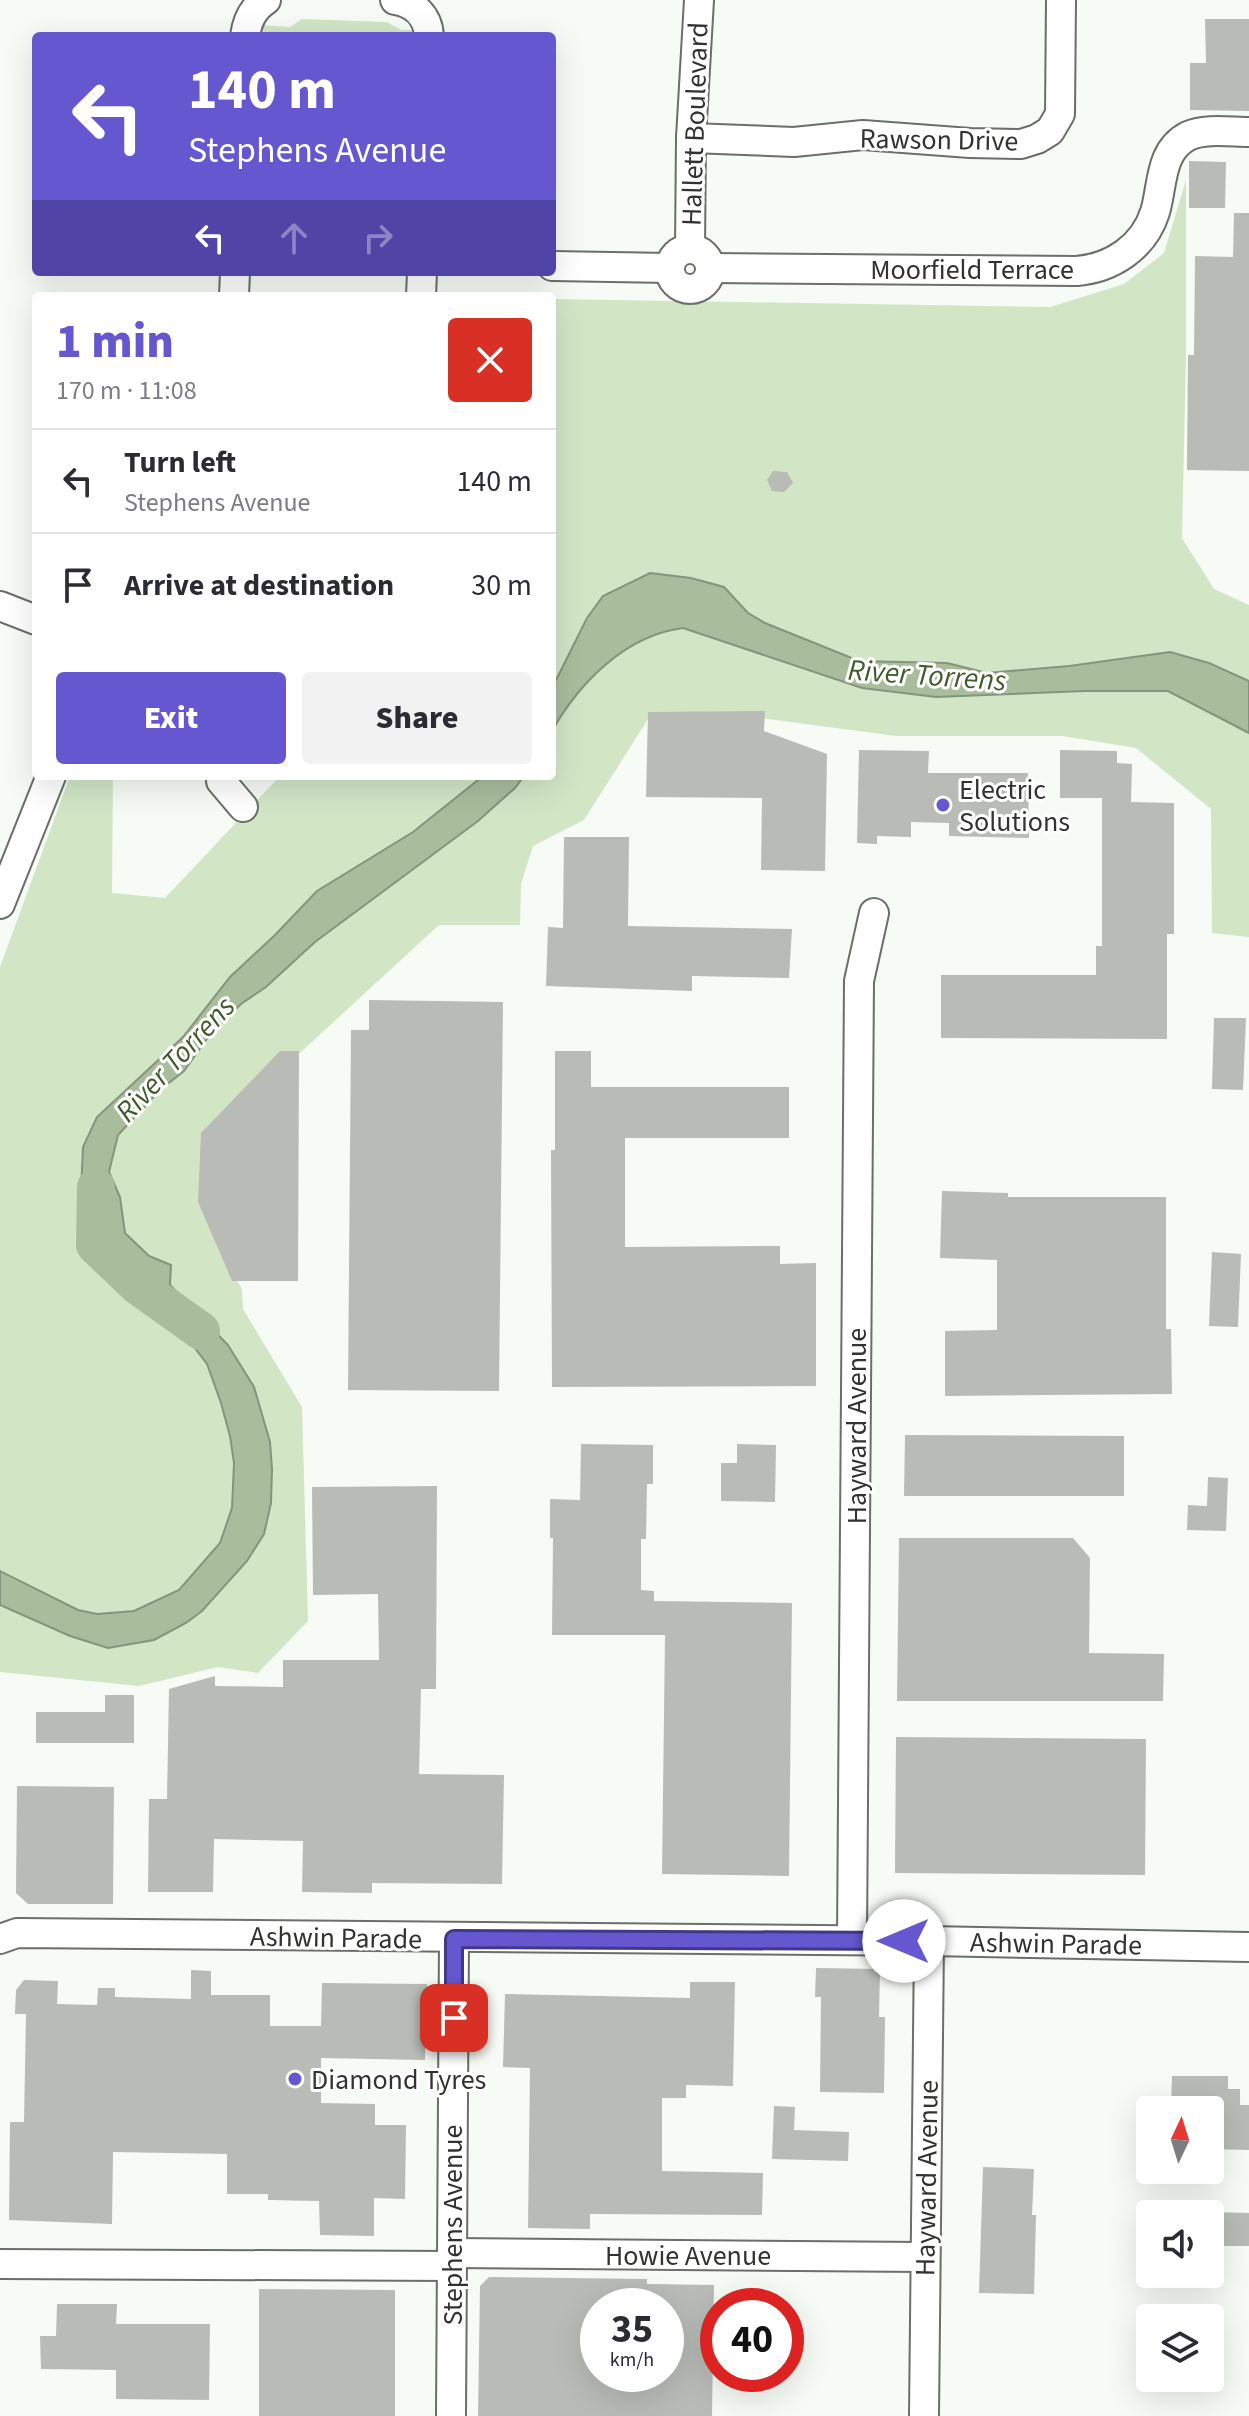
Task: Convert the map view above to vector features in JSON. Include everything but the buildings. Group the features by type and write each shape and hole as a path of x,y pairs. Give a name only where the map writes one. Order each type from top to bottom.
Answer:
{"street":[{"path":"246,32 247,22 258,5 266,0"},
{"path":"395,0 420,12 429,32"},
{"name":"Hallett Boulevard","path":"690,261 691,138 699,0"},
{"name":"Rawson Drive","path":"691,138 794,142 863,135 1021,144 1037,139 1050,131 1060,114 1061,0"},
{"name":"Moorfield Terrace","path":"556,266 690,261 1077,271 1097,268 1120,258 1145,232 1155,213 1170,153 1180,141 1203,132 1249,132"},
{"path":"0,606 32,618"},
{"path":"0,904 49,780"},
{"path":"221,780 243,807"},
{"name":"Hayward Avenue","path":"852,1940 859,981 874,913"},
{"name":"Ashwin Parade","path":"0,1939 17,1933 852,1940 1249,1947"},
{"name":"Stephens Avenue","path":"451,2416 454,1939"},
{"name":"Hayward Avenue","path":"924,2416 929,1941"},
{"name":"Howie Avenue","path":"0,2264 924,2257"}],"shaded area":[{"path":"302,19 387,22 401,30 422,32 260,32 261,25 290,27"},
{"path":"1186,180 1182,538 1214,589 1249,605 1249,937 1212,933 1211,809 1136,748 1062,736 896,736 745,716 648,719 584,820 533,846 521,884 520,925 439,925 214,1132 217,1247 242,1289 243,1309 302,1407 308,1621 258,1673 218,1667 139,1686 0,1672 0,967 69,780 113,780 112,893 165,898 276,780 556,780 556,299 1050,307 1124,284 1164,253"}],"water":[{"name":"River Torrens","path":"650,573 691,578 724,587 748,613 765,623 859,661 947,663 987,673 1170,652 1209,663 1249,681 1249,733 1168,691 936,697 862,688 683,628 642,640 606,664 590,679 556,724 556,680 587,618 603,596"},
{"name":"River Torrens","path":"478,780 521,780 478,821 315,942 266,987 241,1004 209,1036 184,1071 160,1090 118,1135 109,1172 120,1197 125,1233 149,1256 171,1265 170,1285 228,1345 254,1387 270,1442 272,1469 271,1503 264,1534 247,1561 202,1611 154,1640 108,1648 70,1636 0,1605 0,1571 78,1610 97,1614 134,1611 179,1590 220,1543 232,1508 234,1463 221,1403 207,1364 149,1288 90,1234 80,1212 83,1147 97,1117 183,1037 230,977 317,891 413,832"}],"waterway":[{"name":"River Torrens","path":"96,1187 95,1245 138,1286 201,1331"}],"place":[{"name":"Electric Solutions","path":"943,805"},
{"name":"Diamond Tyres","path":"295,2079"}],"route":[{"path":"454,2018 454,1939 904,1941"}]}
